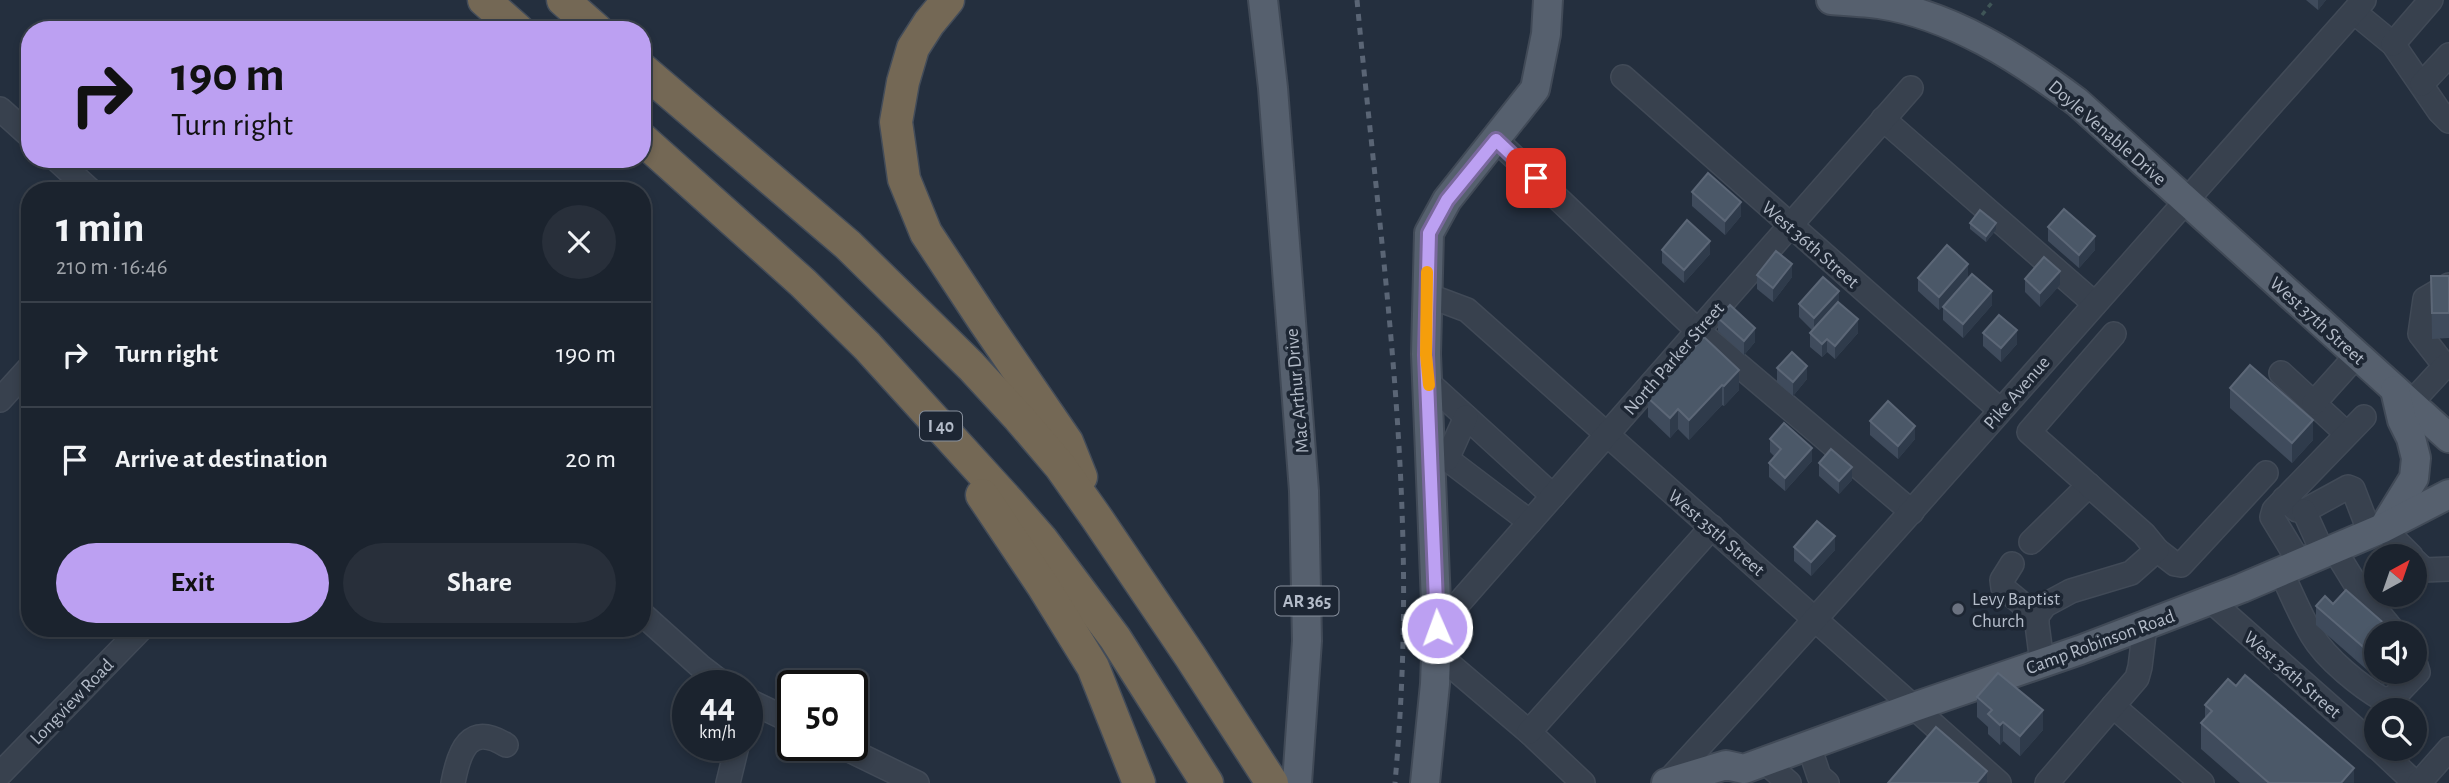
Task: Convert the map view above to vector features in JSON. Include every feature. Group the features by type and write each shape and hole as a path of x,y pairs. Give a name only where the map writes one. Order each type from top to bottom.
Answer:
{"highway":[{"path":"484,0 508,21"},
{"path":"563,0 587,21"},
{"path":"948,0 913,48 903,82 897,122 904,179 926,233 1067,442 1096,517"},
{"path":"651,77 848,245 1019,418 1060,466 1096,517 1272,783"},
{"name":"I 40","path":"651,147 803,283 867,346 929,411 1042,540 1115,638 1207,783"},
{"path":"929,411 1093,667 1139,783"}],"main road":[{"name":"Mac Arthur Drive","path":"1263,0 1273,88 1304,491 1307,641 1297,783"},
{"path":"1425,783 1435,684 1438,453 1426,355 1429,233 1447,200 1535,89 1546,34 1548,0"},
{"name":"Doyle Venable Drive","path":"1831,0 1882,2 1968,33 2009,55 2077,102 2187,201"},
{"name":"West 37th Street","path":"2187,201 2449,438"},
{"path":"2377,530 2414,478 2416,458 2411,438 2402,420 2408,402 2449,421"},
{"name":"Camp Robinson Road","path":"1666,783 1726,765 1748,771 1914,707 2145,626 2377,530 2449,494"}],"street":[{"path":"2393,44 2431,0"},
{"path":"2359,6 2393,44 2439,111 2449,121"},
{"name":"Pike Avenue","path":"1666,783 1912,512 2359,6"},
{"path":"2422,83 2449,55"},
{"name":"West 36th Street","path":"1623,77 2000,410"},
{"name":"North Parker Street","path":"1436,640 1530,522 1910,88"},
{"path":"0,109 21,128"},
{"path":"1883,119 2095,304"},
{"path":"1496,140 1697,330 1912,512"},
{"path":"66,168 81,182"},
{"path":"2447,367 2420,334 2425,299 2449,285"},
{"name":"West 35th Street","path":"1427,295 1467,310 1999,783"},
{"path":"2067,334 2094,358"},
{"path":"2114,334 2029,432 2175,564 2181,565 2258,480 2287,507 2309,559 2304,618 2313,637 2368,691 2384,700 2395,697 2407,684"},
{"path":"2408,402 2447,367 2449,338"},
{"path":"2314,403 2357,355"},
{"path":"2281,373 2347,434"},
{"path":"0,400 21,377"},
{"path":"1429,383 1553,496"},
{"path":"1466,417 1438,453 1530,522"},
{"path":"2287,507 2347,434 2364,418"},
{"path":"2031,542 2089,485"},
{"path":"2385,621 2362,593 2309,559 2272,517 2287,507 2348,487 2353,489 2377,530 2395,544"},
{"path":"1529,732 1712,527"},
{"path":"2042,663 2038,616 2045,605 2071,591 2131,573 2157,550"},
{"path":"2012,564 2002,580 2003,588 2038,616"},
{"path":"2427,570 2449,569"},
{"path":"2304,618 2362,593"},
{"name":"West 36th Street","path":"2210,600 2364,736"},
{"path":"651,622 705,670"},
{"path":"2047,783 2137,678 2145,626"},
{"name":"Longview Road","path":"0,774 133,637"},
{"path":"1436,640 1583,783"},
{"path":"2113,706 2202,783"},
{"path":"1924,747 1940,730"},
{"path":"453,783 460,755 469,742 488,736 506,745"},
{"path":"1809,746 1819,776 1827,783"},
{"path":"2417,783 2449,749"},
{"path":"868,759 917,783"},
{"path":"728,783 733,761"},
{"name":"West 36th Street","path":"2392,761 2417,783"},
{"path":"1748,771 1789,783"}],"building":[{"path":"1708,173 1741,202 1725,221 1692,192"},
{"path":"2064,209 2095,236 2079,255 2048,227"},
{"path":"1980,210 1996,223 1986,236 1970,223"},
{"path":"1687,220 1710,241 1684,270 1662,250"},
{"path":"1947,245 1968,264 1939,297 1918,278"},
{"path":"1776,251 1792,264 1773,288 1757,275"},
{"path":"2044,257 2060,271 2040,293 2025,279"},
{"path":"1972,274 1992,291 1963,324 1943,307"},
{"path":"2431,276 2449,276 2449,313 2432,313"},
{"path":"1823,277 1839,291 1814,318 1799,304"},
{"path":"1838,302 1858,319 1835,346 1827,339 1822,344 1810,333"},
{"path":"1730,305 1755,328 1744,341 1718,318"},
{"path":"1999,315 2017,330 2001,348 1983,333"},
{"path":"1704,337 1739,370 1689,420 1678,409 1670,418 1648,398"},
{"path":"1792,352 1807,366 1793,382 1777,368"},
{"path":"2250,365 2313,420 2292,443 2230,388"},
{"path":"1888,401 1915,426 1898,446 1870,421"},
{"path":"1784,423 1812,448 1785,478 1769,463 1781,449 1770,439"},
{"path":"1831,449 1852,467 1839,481 1819,463"},
{"path":"1817,521 1835,536 1811,562 1794,547"},
{"path":"2346,590 2381,621 2364,621 2364,648 2316,606 2325,596 2333,604"},
{"path":"1998,673 2043,710 2020,736 2003,722 2000,725 1988,714 1992,710 1977,697"},
{"path":"2245,675 2354,768 2341,783 2269,783 2201,723 2212,711 2205,705 2228,679 2236,686"},
{"path":"1936,727 1987,771 1977,783 1888,783"}],"railway":[{"path":"1357,0 1385,272 1401,476 1403,634 1395,783"}],"slow traffic":[{"path":"1427,272 1426,355 1429,385"}],"place":[{"name":"Levy Baptist Church","path":"1958,609"}],"route":[{"path":"1437,628 1426,355 1429,233 1447,200 1496,140 1536,178"}]}
